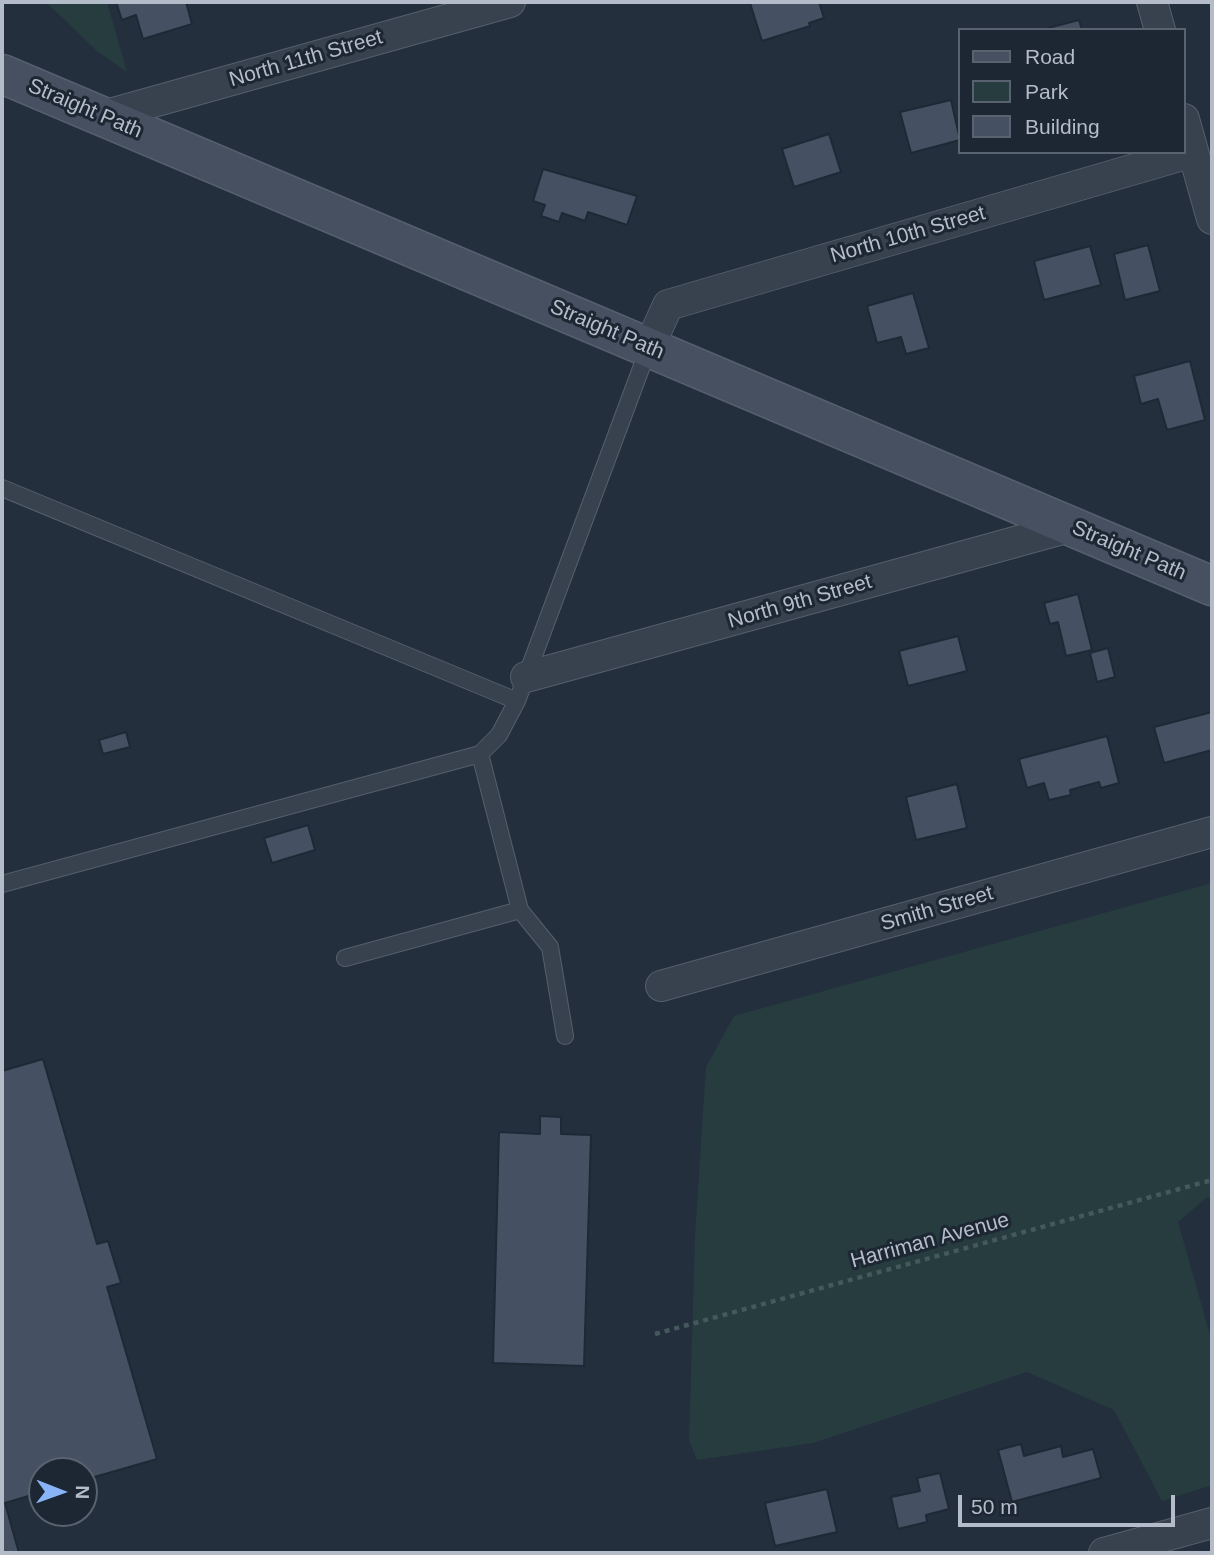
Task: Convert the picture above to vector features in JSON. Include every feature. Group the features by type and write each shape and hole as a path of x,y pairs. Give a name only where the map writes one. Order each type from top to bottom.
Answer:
{"main road":[{"name":"Straight Path","path":"2,74 1212,586"}],"street":[{"name":"North 11th Street","path":"103,117 510,2"},
{"path":"1152,2 1159,28"},
{"path":"1186,126 1212,219"},
{"name":"North 10th Street","path":"649,347 668,305 1193,152"},
{"name":"North 9th Street","path":"522,689 1073,526"},
{"name":"Smith Street","path":"661,986 1212,832"},
{"path":"1104,1553 1212,1523"}],"lane":[{"path":"2,884 480,754 499,735 522,689 649,347"},
{"path":"2,488 522,689"},
{"path":"480,754 520,910 550,947 565,1036"},
{"path":"345,958 520,910"}],"path":[{"name":"Harriman Avenue","path":"655,1334 1212,1180"}],"green space":[{"path":"46,2 107,2 127,72 97,51"},
{"path":"1212,883 1212,1197 1206,1198 1178,1222 1212,1342 1212,1485 1162,1501 1114,1410 1027,1372 813,1443 697,1460 689,1440 695,1236 706,1067 734,1016"}],"building":[{"path":"116,2 186,2 192,24 143,39 136,15 122,20"},
{"path":"819,2 824,18 809,23 810,26 762,41 750,3"},
{"path":"1079,20 1081,28 1048,28"},
{"path":"951,100 958,141 911,153 900,112"},
{"path":"829,134 841,172 794,187 782,149"},
{"path":"543,169 637,196 627,225 588,212 585,221 562,213 559,222 541,216 545,205 533,201"},
{"path":"1148,245 1160,291 1125,300 1114,254"},
{"path":"1090,246 1101,285 1044,300 1034,261"},
{"path":"913,293 929,348 906,354 901,337 877,343 867,306"},
{"path":"1190,361 1205,420 1167,430 1158,399 1141,404 1134,376"},
{"path":"1078,594 1092,650 1066,656 1058,622 1050,624 1044,603"},
{"path":"958,636 967,671 908,686 899,651"},
{"path":"1108,648 1115,677 1097,682 1090,653"},
{"path":"1212,712 1212,750 1164,763 1154,727"},
{"path":"126,732 130,747 103,754 99,740"},
{"path":"1107,736 1119,783 1101,788 1099,782 1070,790 1071,795 1049,800 1044,783 1027,788 1019,759"},
{"path":"957,784 967,828 916,840 906,797"},
{"path":"308,825 315,850 272,863 264,838"},
{"path":"43,1059 97,1244 108,1241 121,1283 107,1287 157,1459 98,1476 98,1457 28,1457 28,1496 5,1503 19,1553 2,1553 2,1071"},
{"path":"540,1116 561,1117 561,1134 591,1135 584,1366 493,1363 499,1132 540,1134"},
{"path":"1021,1444 1024,1456 1061,1446 1063,1457 1093,1449 1101,1478 1012,1502 998,1450"},
{"path":"940,1473 949,1509 926,1515 927,1522 898,1529 891,1497 920,1491 917,1478"},
{"path":"827,1489 837,1532 775,1546 765,1503"}]}
